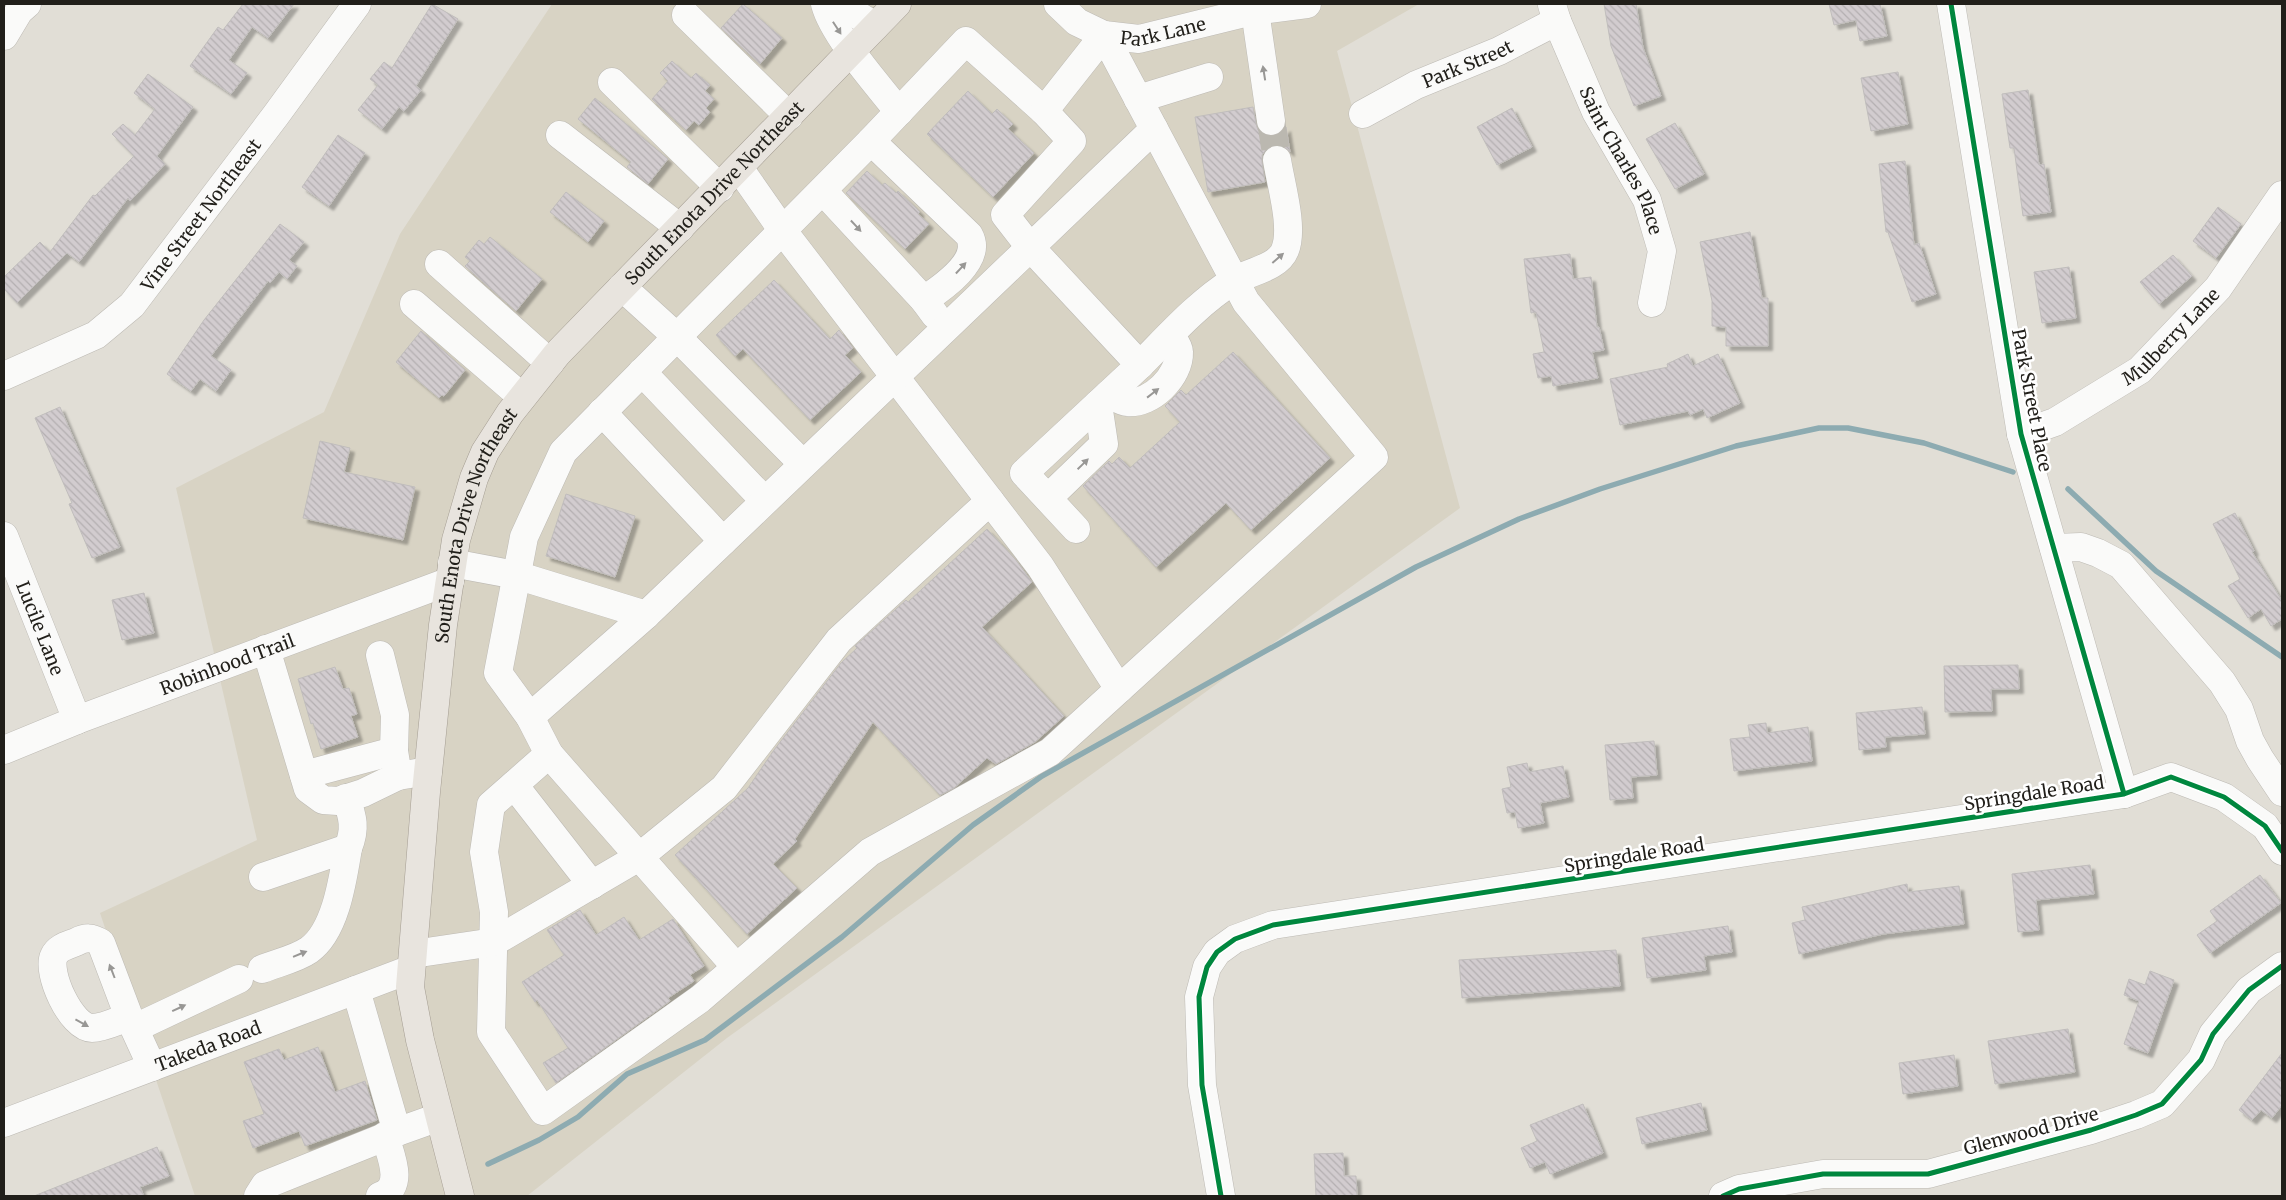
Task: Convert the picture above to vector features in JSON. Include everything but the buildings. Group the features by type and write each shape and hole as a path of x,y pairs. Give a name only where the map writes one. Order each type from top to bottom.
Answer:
{"main road":[{"name":"South Enota Drive Northeast","path":"460,1196 420,1040 410,987 428,771 443,625 456,540 474,478 485,452 510,413 550,363 897,4"}],"street":[{"path":"4,36 19,11 27,4"},
{"name":"Vine Street Northeast","path":"4,376 96,335 132,305 276,115 357,4"},
{"path":"825,4 828,13 852,51 899,112"},
{"path":"840,4 875,26"},
{"name":"Park Lane","path":"1058,4 1077,22 1104,35 1139,39 1196,14 1307,4"},
{"name":"Park Street Place","path":"1950,4 2021,434 2124,794"},
{"path":"1254,8 1272,121"},
{"name":"Park Street","path":"1363,114 1416,85 1499,51 1554,13"},
{"name":"Saint Charles Place","path":"1554,13 1596,112 1647,200 1662,251 1652,303"},
{"path":"686,15 789,116"},
{"path":"549,754 491,805 484,852 494,912 492,1032 544,1111 700,999 870,852 1050,752 1374,457 1246,302 1104,35 1044,111"},
{"path":"736,967 549,754 530,717 498,673 524,537 563,452 783,231 966,41 1044,111 1072,141 1005,215 1030,248 1140,365"},
{"path":"1138,99 1209,77"},
{"path":"612,82 720,188"},
{"path":"530,717 646,615 764,500 1154,129"},
{"path":"560,135 680,228"},
{"path":"871,141 972,241 970,258 950,280 924,300"},
{"path":"1076,529 1024,473 1212,296 1235,280 1276,261 1284,252 1289,233 1277,160"},
{"path":"739,168 783,231 1040,566 1119,689"},
{"path":"822,191 924,300 945,329"},
{"name":"Mulberry Lane","path":"2021,434 2054,422 2140,370 2218,288 2282,195"},
{"path":"439,264 550,363"},
{"path":"622,287 677,337 803,464"},
{"path":"414,304 522,397"},
{"path":"1103,399 1126,402 1145,400 1160,388 1178,366 1179,350 1170,335"},
{"path":"642,372 764,500"},
{"path":"602,412 723,541"},
{"path":"494,942 639,857 724,788 839,640 990,501"},
{"name":"Lucile Lane","path":"4,536 77,720"},
{"path":"2054,548 2081,547 2098,553 2121,565 2222,682 2239,709 2250,741 2282,792"},
{"path":"451,572 516,575 646,615"},
{"name":"Robinhood Trail","path":"4,750 77,720 266,649 451,572"},
{"path":"266,649 308,789 323,800 338,801 363,793 396,763 395,715 380,655"},
{"path":"304,775 396,763 428,771"},
{"name":"Springdale Road","path":"1221,1196 1202,1085 1198,996 1207,967 1218,952 1235,939 1273,925 2124,794 2171,777 2224,797 2265,826 2282,850"},
{"path":"514,785 592,885"},
{"path":"152,1067 132,1022 307,952 319,942 343,884 348,848 354,834 354,820 346,798"},
{"path":"262,877 348,848"},
{"name":"Takeda Road","path":"4,1123 356,990 412,961 494,942"},
{"name":"Glenwood Drive","path":"1723,1196 1739,1189 1792,1178 1823,1174 1879,1186 2130,1118 2162,1104 2201,1060 2213,1034 2249,990 2282,966"},
{"path":"356,990 391,1134 395,1172 393,1184 384,1195 380,1196"},
{"path":"258,1196 264,1185 391,1134 439,1117"}],"shaded area":[{"path":"552,4 1419,4 1337,51 1460,508 727,1038 527,1196 195,1196 100,913 257,840 176,488 324,412 400,234"}],"waterway":[{"path":"488,1164 539,1140 578,1117 627,1074 705,1040 842,937 973,825 1042,776 1416,567 1519,519 1600,489 1736,446 1819,428 1848,428 1924,443 2013,472"},
{"path":"2068,489 2156,571 2282,657"}],"tunnel":[{"path":"1271,121 1277,160"}],"cycle path":[{"path":"1951,4 2021,434 2124,794"},
{"path":"1221,1196 1202,1085 1199,997 1207,967 1217,952 1235,939 1273,925 2124,794 2171,777 2224,797 2265,826 2282,851"},
{"path":"1723,1196 1739,1189 1823,1174 1928,1174 2091,1130 2136,1115 2162,1104 2201,1060 2213,1034 2249,990 2282,966"}]}
